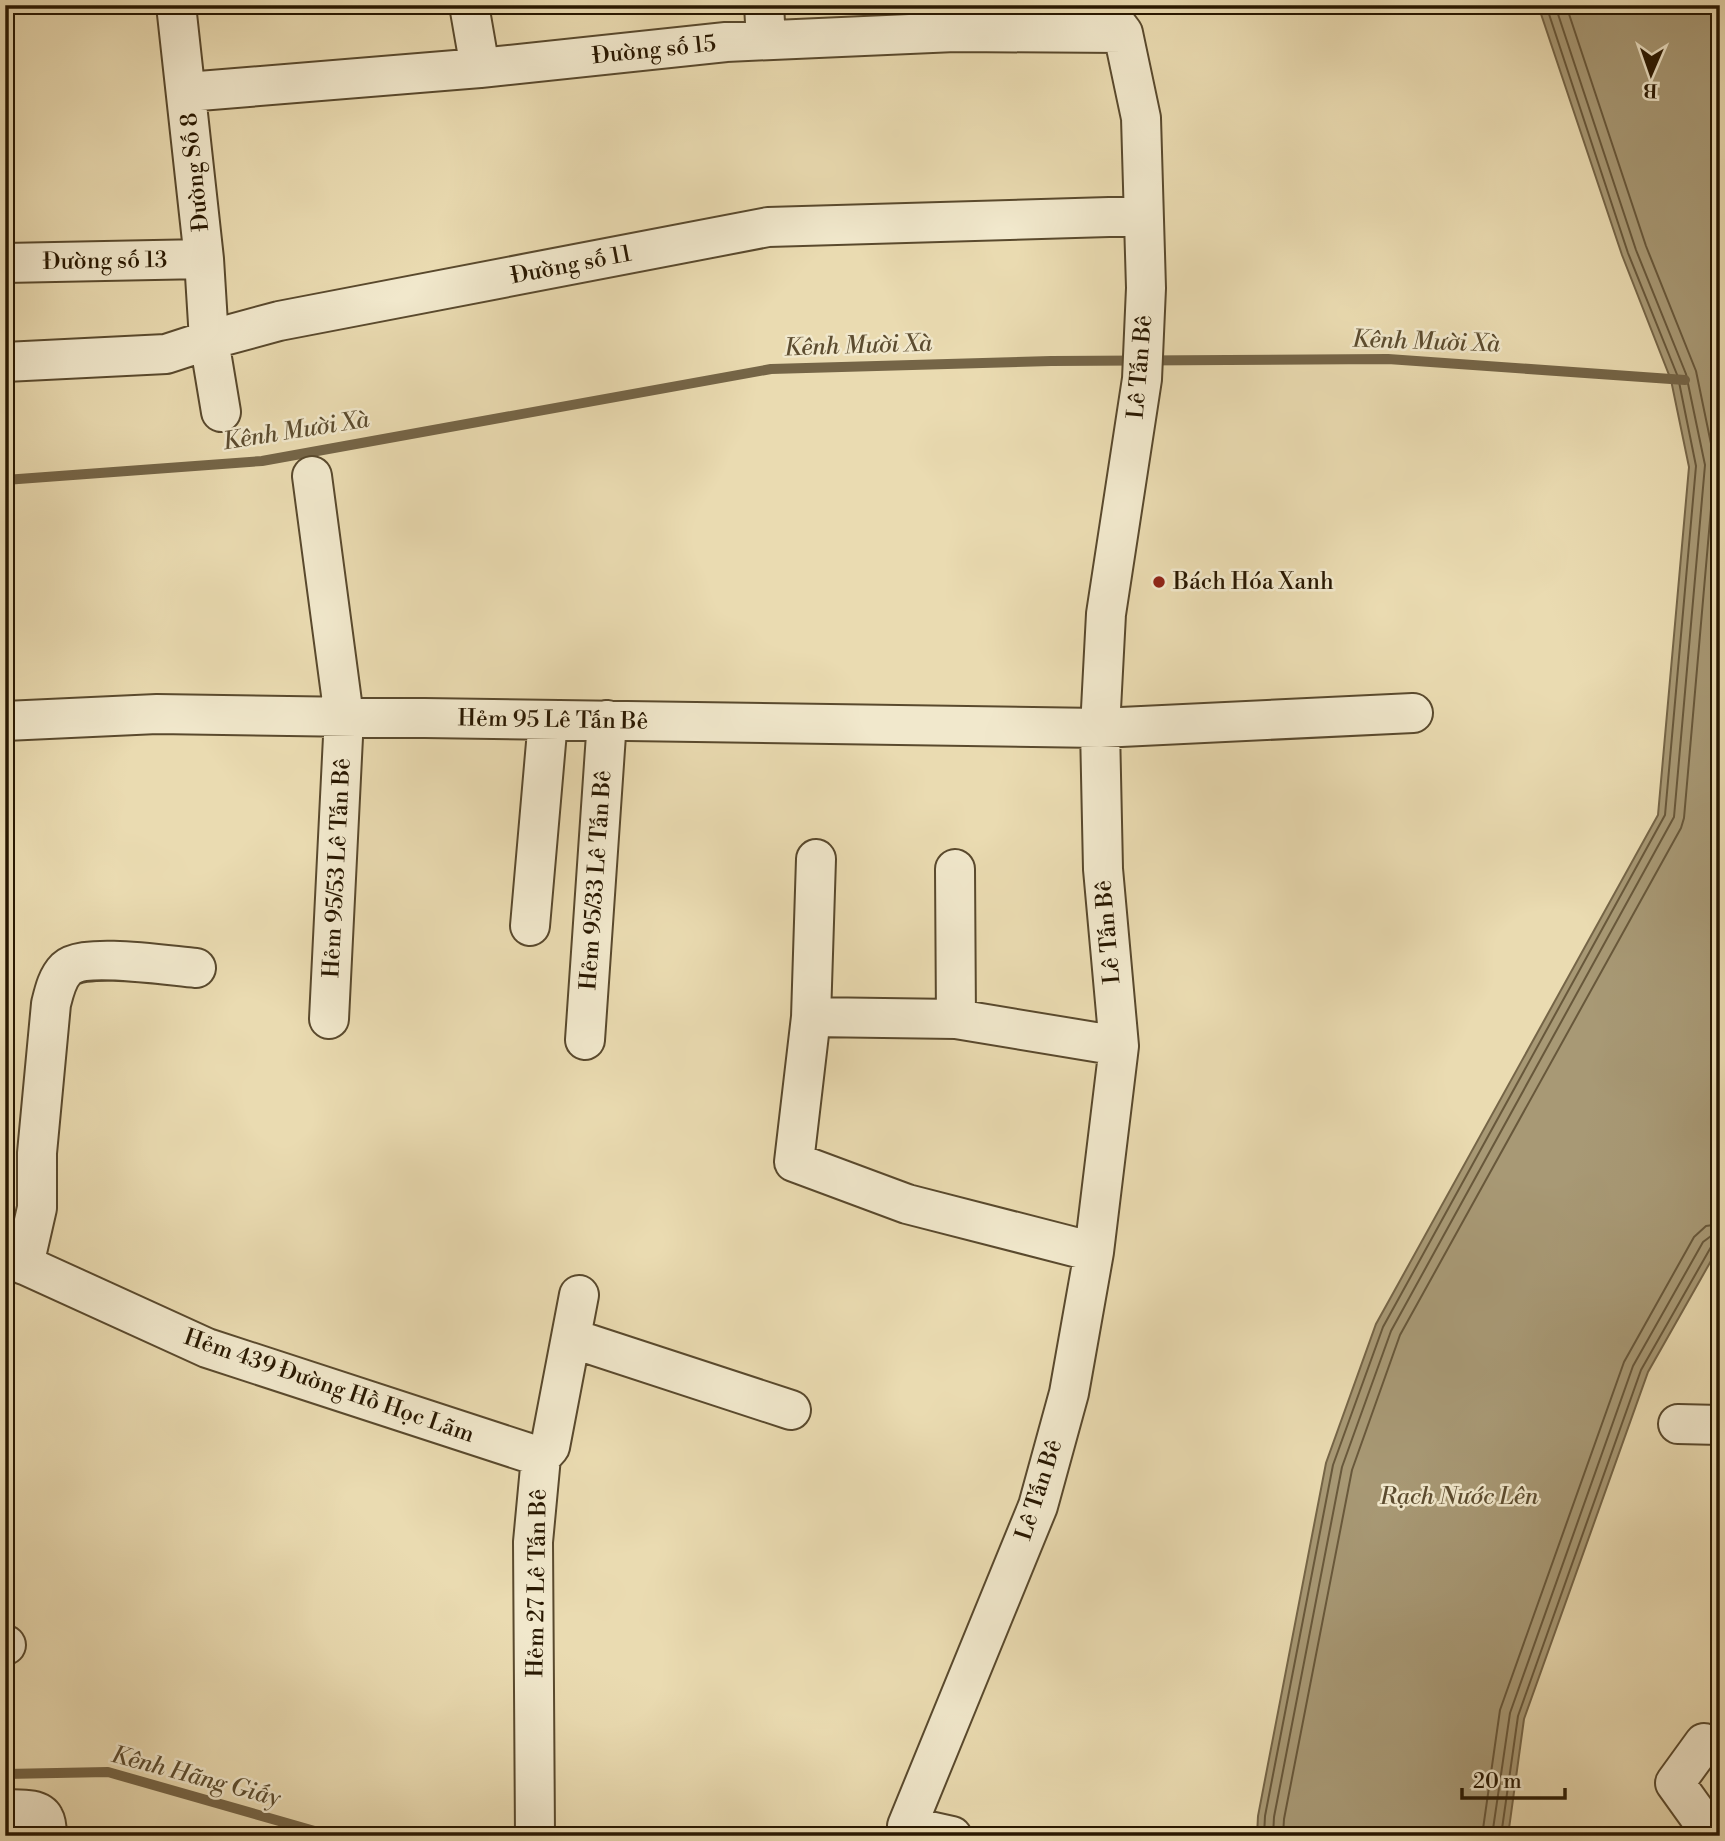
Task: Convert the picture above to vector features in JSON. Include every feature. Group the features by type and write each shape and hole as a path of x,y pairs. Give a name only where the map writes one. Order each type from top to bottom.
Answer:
{"street":[{"name":"Đường Số 8","path":"176,5 204,260 209,340 221,412"},
{"path":"470,5 480,68"},
{"name":"Đường số 15","path":"187,92 480,68 726,42 765,22 955,32 1112,19"},
{"name":"Lê Tấn Bê","path":"907,1831 1038,1506 1069,1393 1094,1252 1119,1046 1102,869 1100,728 1106,614 1142,379 1146,288 1141,118 1112,19"},
{"name":"Đường số 11","path":"5,362 166,354 279,321 768,227 1143,216"},
{"name":"Đường số 13","path":"5,263 204,260"},
{"name":"Hẻm 95/53 Lê Tấn Bê","path":"312,476 344,717 329,1019"},
{"name":"Hẻm 95 Lê Tấn Bê","path":"5,721 157,714 1100,728 1413,713"},
{"path":"530,926 548,720"},
{"name":"Hẻm 95/33 Lê Tấn Bê","path":"585,1040 607,720"},
{"path":"816,859 811,1017 794,1162 906,1204 1094,1252"},
{"path":"956,869 956,1019"},
{"path":"15,1260 37,1208 37,1153 51,1004 64,970 74,963 96,960 196,968"},
{"path":"811,1017 956,1019 1119,1046"},
{"name":"Hẻm 439 Đường Hồ Học Lãm","path":"15,1260 207,1348 541,1457"},
{"name":"Hẻm 27 Lê Tấn Bê","path":"536,1836 533,1542 541,1457 550,1447 579,1295"},
{"path":"571,1339 791,1410"},
{"path":"1678,1424 1720,1425"},
{"path":"1704,1743 1675,1783 1713,1836"},
{"path":"5,1809 39,1813 45,1821 47,1836"},
{"path":"907,1831 952,1836"}],"water":[{"name":"Rạch Nước Lên","path":"1538,5 1720,5 1720,1245 1648,1372 1524,1719 1508,1836 1257,1836 1258,1816 1326,1463 1376,1324 1658,815 1689,467 1671,380 1622,255"}],"waterway":[{"name":"Kênh Mười Xà","path":"5,480 262,461 771,369 1051,361 1388,359 1685,380"},
{"name":"Kênh Hãng Giấy","path":"5,1774 108,1772 332,1836"}],"place":[{"name":"Bách Hóa Xanh","path":"1159,582"}]}
